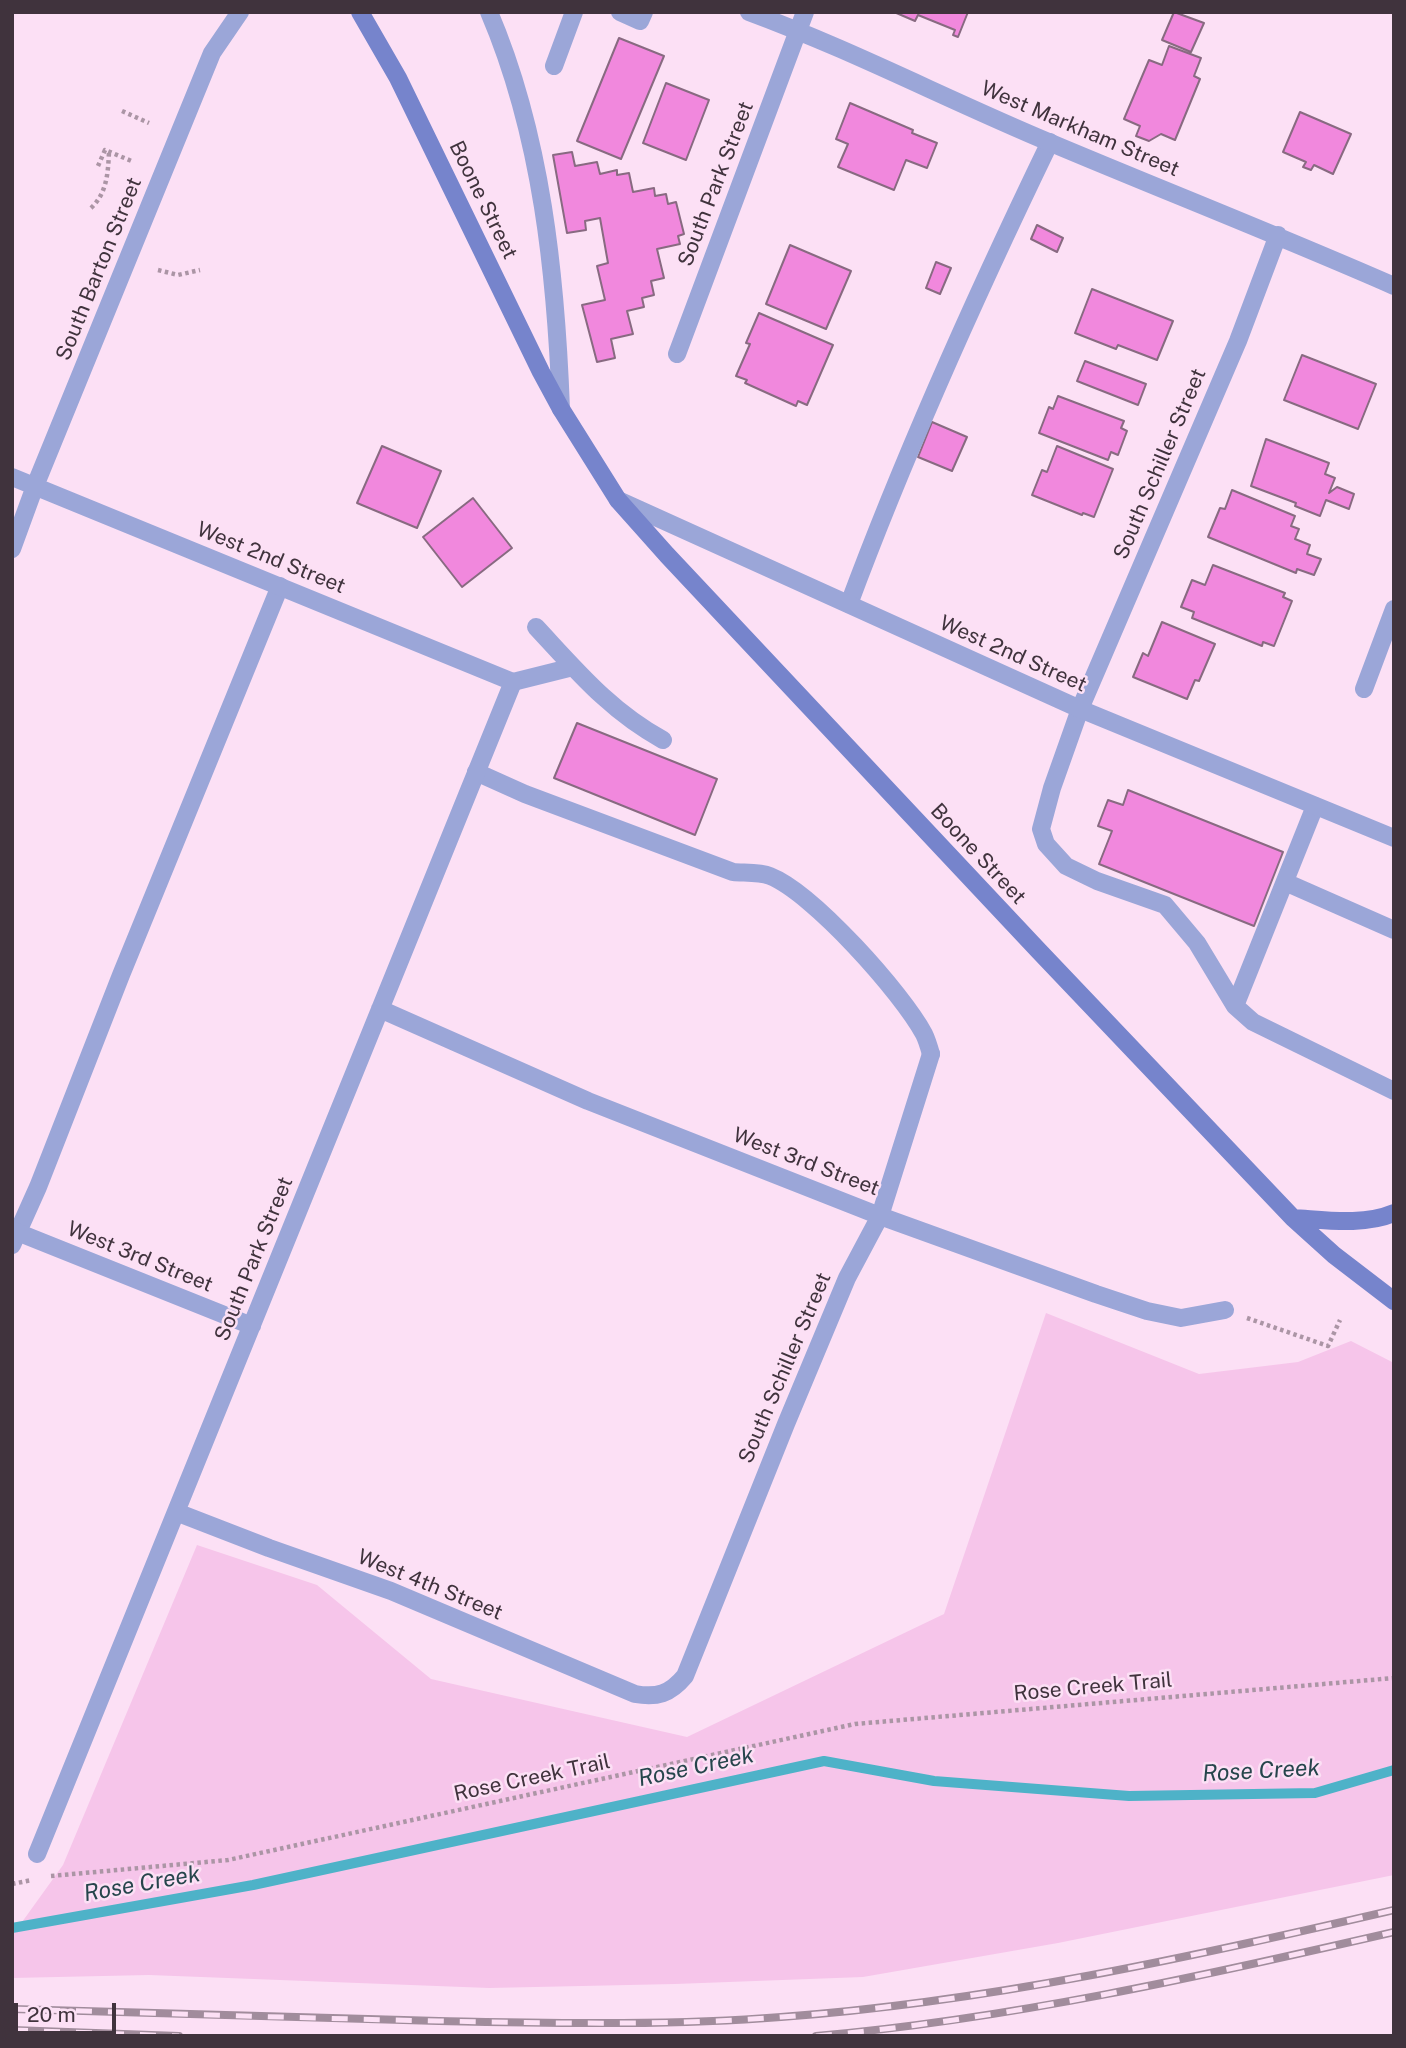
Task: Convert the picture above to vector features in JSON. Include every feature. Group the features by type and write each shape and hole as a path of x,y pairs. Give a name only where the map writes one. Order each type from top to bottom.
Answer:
{"main road":[{"name":"Boone Street","path":"360,12 398,78 541,372 618,500 1038,950 1293,1218 1334,1255 1394,1301"},
{"path":"1293,1218 1354,1221 1394,1213"}],"street":[{"name":"South Barton Street","path":"12,549 212,52 240,12"},
{"name":"Boone Street","path":"489,12 507,54 538,183 555,299 561,409"},
{"path":"554,66 574,12"},
{"path":"620,12 640,20 644,12"},
{"name":"West Markham Street","path":"749,12 798,30 1049,142 1278,235 1394,286"},
{"name":"South Park Street","path":"677,354 805,12"},
{"path":"849,604 898,480 1049,142"},
{"name":"South Schiller Street","path":"1235,1006 1197,943 1164,905 1097,881 1066,866 1046,844 1041,829 1052,788 1080,709 1238,341 1278,235"},
{"name":"West 2nd Street","path":"12,477 513,681"},
{"name":"West 2nd Street","path":"618,500 1080,709 1394,838"},
{"path":"14,1235 38,1187 121,975 280,586"},
{"path":"1364,689 1394,610"},
{"path":"536,627 611,705 636,725 663,740"},
{"path":"513,681 573,667"},
{"name":"South Park Street","path":"37,1854 513,681"},
{"name":"South Schiller Street","path":"476,772 524,794 733,872 768,875 792,887 870,963 925,1035 931,1054 880,1216 842,1291 685,1676 667,1693"},
{"path":"1315,806 1235,1006 1253,1022 1394,1091"},
{"path":"1285,882 1394,930"},
{"name":"West 3rd Street","path":"380,1009 588,1101 880,1216 1147,1311 1181,1318 1225,1310"},
{"name":"West 3rd Street","path":"14,1235 251,1326"},
{"name":"West 4th Street","path":"176,1512 391,1591 635,1694 651,1697 667,1693"}],"path":[{"path":"122,111 149,123"},
{"path":"98,166 105,150 134,162"},
{"path":"91,208 108,180 109,152"},
{"path":"158,270 178,275 200,270"},
{"path":"1225,1310 1328,1346 1340,1321"},
{"name":"Rose Creek Trail","path":"48,1876 228,1860 855,1724 1394,1678"},
{"path":"12,1884 36,1879"}],"shaded area":[{"path":"1046,1313 1199,1374 1298,1362 1351,1341 1394,1363 1394,1875 1058,1943 863,1977 489,1988 149,1975 12,1978 12,1936 63,1865 197,1545 317,1585 431,1679 687,1737 944,1614"}],"building":[{"path":"894,12 968,12 958,37 953,35 955,30 918,15 915,21"},
{"path":"1174,12 1204,23 1191,52 1162,40"},
{"path":"619,38 664,56 621,159 577,141"},
{"path":"1169,46 1201,58 1194,76 1200,79 1175,140 1161,134 1149,141 1136,136 1140,126 1124,119 1149,60 1162,65"},
{"path":"666,83 709,100 686,160 643,143"},
{"path":"850,103 937,143 927,168 906,160 894,190 838,167 848,144 836,139"},
{"path":"1300,112 1351,134 1333,174 1314,165 1311,170 1303,167 1306,162 1283,152"},
{"path":"572,152 575,166 597,162 600,174 617,170 617,175 629,173 633,192 654,188 655,196 666,194 668,204 676,202 684,234 678,236 680,244 657,249 664,278 651,281 654,295 642,298 644,307 627,311 633,334 611,339 615,358 597,362 582,305 605,300 597,266 608,263 600,218 585,221 586,230 567,233 553,155"},
{"path":"1037,225 1063,238 1057,252 1031,239"},
{"path":"790,245 851,271 826,329 766,304"},
{"path":"936,262 951,268 940,294 926,288"},
{"path":"1092,289 1173,321 1157,360 1118,345 1116,349 1075,333"},
{"path":"759,313 833,345 807,405 798,401 796,406 745,383 747,380 736,376 750,344 746,343"},
{"path":"1302,355 1376,384 1358,429 1284,400"},
{"path":"1085,361 1146,384 1138,405 1077,381"},
{"path":"1058,396 1124,421 1121,428 1127,431 1118,455 1111,452 1108,460 1039,433 1049,407 1053,409"},
{"path":"932,422 967,437 952,471 918,457"},
{"path":"1266,439 1329,463 1325,474 1335,478 1329,493 1337,487 1354,494 1349,509 1326,500 1320,516 1295,506 1296,503 1251,486"},
{"path":"382,446 441,471 417,528 357,503"},
{"path":"1057,446 1113,469 1094,517 1083,513 1082,515 1032,495 1042,470 1047,472"},
{"path":"1232,490 1295,516 1291,526 1299,529 1295,539 1310,545 1307,554 1321,559 1314,575 1297,569 1296,573 1208,537 1220,508 1225,509"},
{"path":"473,498 512,548 462,587 423,537"},
{"path":"1213,565 1285,593 1283,597 1292,601 1274,646 1263,642 1262,646 1192,618 1194,612 1181,607 1192,580 1205,585"},
{"path":"1162,622 1215,644 1199,681 1195,680 1187,699 1133,677 1143,653 1148,656"},
{"path":"577,723 717,779 695,835 554,778"},
{"path":"1128,790 1283,852 1254,926 1099,864 1112,831 1098,826 1108,800 1123,805"}],"waterway":[{"name":"Rose Creek","path":"12,1928 253,1885 824,1761 934,1781 1129,1796 1315,1793 1394,1770"}],"railway":[{"path":"12,2009 567,2023 696,2022 781,2017 936,2001 1013,1989 1166,1961 1394,1910"},
{"path":"816,2036 962,2019 1034,2007 1179,1980 1394,1932"},
{"path":"12,2030 179,2036"}]}
